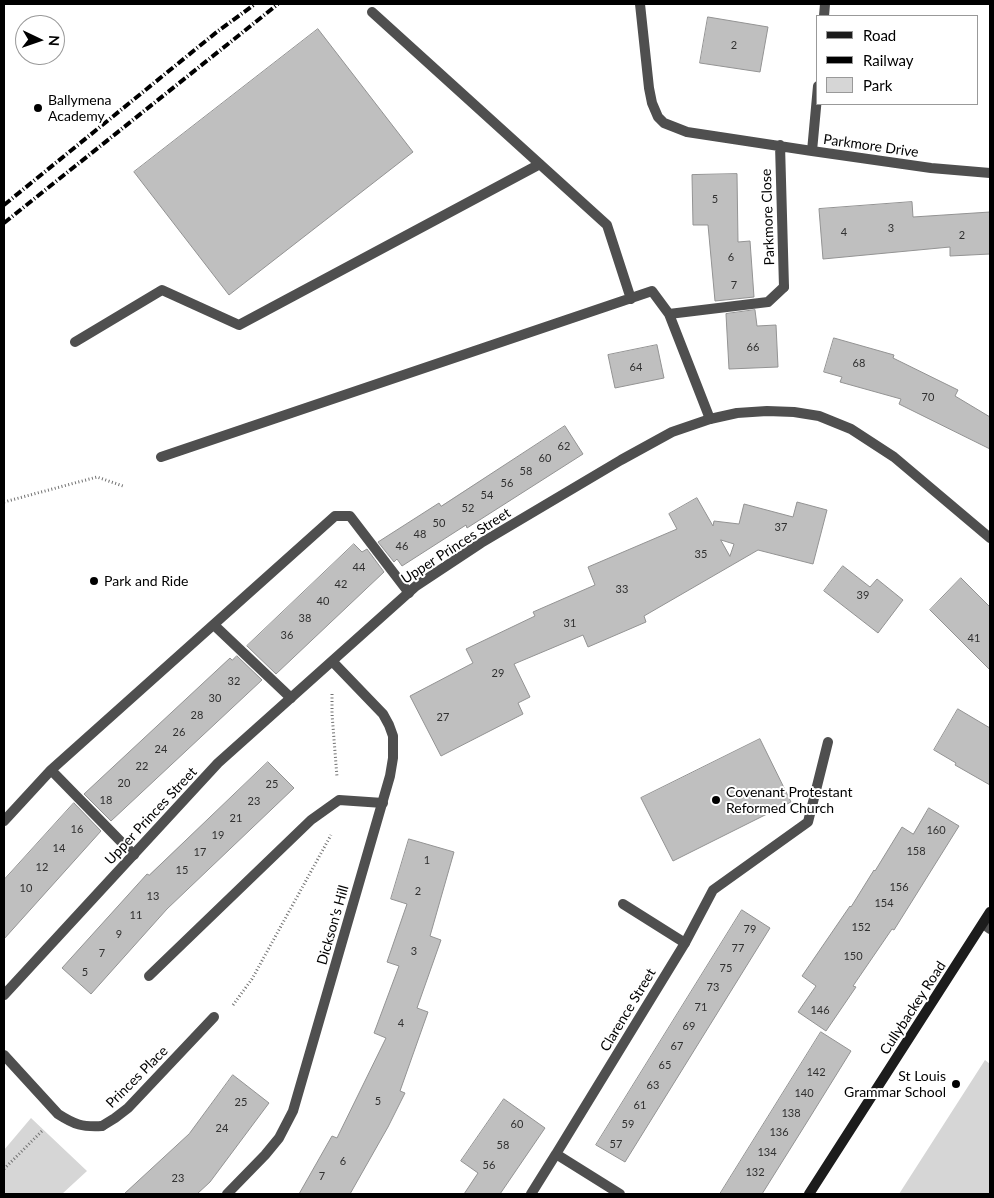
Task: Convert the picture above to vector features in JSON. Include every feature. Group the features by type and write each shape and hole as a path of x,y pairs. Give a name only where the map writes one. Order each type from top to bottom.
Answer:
{"main road":[{"name":"Cullybackey Road","path":"809,1194 986,926 990,912"}],"street":[{"path":"640,4 652,104 658,117 664,123 687,132 812,151"},
{"path":"372,12 607,225 631,299"},
{"name":"Parkmore Drive","path":"816,105 812,151 931,168 990,174"},
{"name":"Parkmore Close","path":"669,314 768,302 784,287 780,146"},
{"path":"76,342 162,290 239,325 540,164"},
{"path":"161,457 652,291 669,314 710,419"},
{"name":"Upper Princes Street","path":"4,995 218,763 416,586 481,543 672,432 710,419 737,413 767,411 794,412 819,416 851,429 894,457 990,538"},
{"path":"4,822 51,770 335,516 350,516 409,593"},
{"path":"214,625 291,698"},
{"name":"Dickson's Hill","path":"226,1194 265,1155 279,1138 293,1111 383,803 394,758 393,736 390,725 383,714 332,661"},
{"name":"Clarence Street","path":"531,1194 685,943 713,890 808,822 828,742"},
{"path":"51,770 134,855"},
{"path":"149,976 311,820 339,800 383,803"},
{"path":"623,904 685,943"},
{"name":"Princes Place","path":"4,1055 58,1114 78,1125 102,1126 128,1108 214,1017"},
{"path":"556,1154 620,1194"}],"path":[{"path":"4,502 97,478 124,486"},
{"path":"214,1017 229,1010 252,979 330,836 339,800 332,714 332,661"},
{"path":"4,1170 58,1114"}],"green space":[{"path":"985,1060 990,1064 990,1194 899,1194"},
{"path":"31,1118 87,1171 62,1194 4,1194 4,1150"}],"building":[{"path":"708,17 768,27 760,72 700,63"},
{"path":"318,29 413,152 229,295 134,172"},
{"path":"737,174 738,242 750,241 754,297 715,301 708,225 693,225 692,175"},
{"path":"912,202 913,217 990,212 990,254 950,256 950,247 823,259 819,209"},
{"path":"755,310 757,326 776,325 778,367 729,369 726,314"},
{"path":"834,338 894,355 893,358 958,390 955,396 990,417 990,449 899,404 901,399 840,382 842,377 824,372"},
{"path":"657,345 664,378 615,388 608,355"},
{"path":"565,426 583,454 467,528 466,525 402,566 397,559 394,562 378,542 439,503 441,506"},
{"path":"697,498 713,526 714,521 739,524 744,504 793,517 797,502 827,510 813,564 758,550 644,616 646,622 588,647 583,635 514,664 530,697 518,703 523,714 441,756 410,696 473,663 466,649 535,616 533,612 595,585 588,567 677,529 669,514","holes":["721,540 734,544 730,556"]},
{"path":"354,544 362,552 367,549 384,572 276,674 247,646"},
{"path":"843,566 870,587 877,579 903,600 878,633 824,591"},
{"path":"961,578 990,607 990,670 930,610"},
{"path":"237,656 262,680 111,821 84,794 230,658 232,660"},
{"path":"958,709 990,728 990,785 955,765 956,763 934,750"},
{"name":"Covenant Protestant Reformed Church","path":"760,739 791,802 673,861 641,798"},
{"path":"268,762 294,788 167,909 91,994 62,968 147,874 149,875"},
{"path":"74,803 101,831 4,939 4,880"},
{"path":"929,808 959,826 894,930 892,929 853,986 856,987 826,1031 798,1012 816,986 802,976 851,907 902,827 913,834"},
{"path":"409,839 454,852 430,936 441,940 417,1008 428,1012 400,1091 405,1093 350,1194 299,1194 332,1136 337,1138 386,1038 374,1033 399,966 387,962 407,904 391,899"},
{"path":"742,910 770,928 625,1162 596,1145"},
{"path":"821,1032 851,1051 807,1122 762,1194 720,1194"},
{"path":"233,1075 269,1103 210,1182 197,1194 124,1194 189,1134"},
{"path":"504,1099 545,1128 500,1194 464,1194 478,1173 461,1161"}],"railway":[{"path":"4,205 218,31 255,4"},
{"path":"4,223 278,4"}],"place":[{"name":"Ballymena Academy","path":"38,108"},
{"name":"Park and Ride","path":"94,581"},
{"name":"Covenant Protestant Reformed Church","path":"716,800"},
{"name":"St Louis Grammar School","path":"956,1084"}]}
